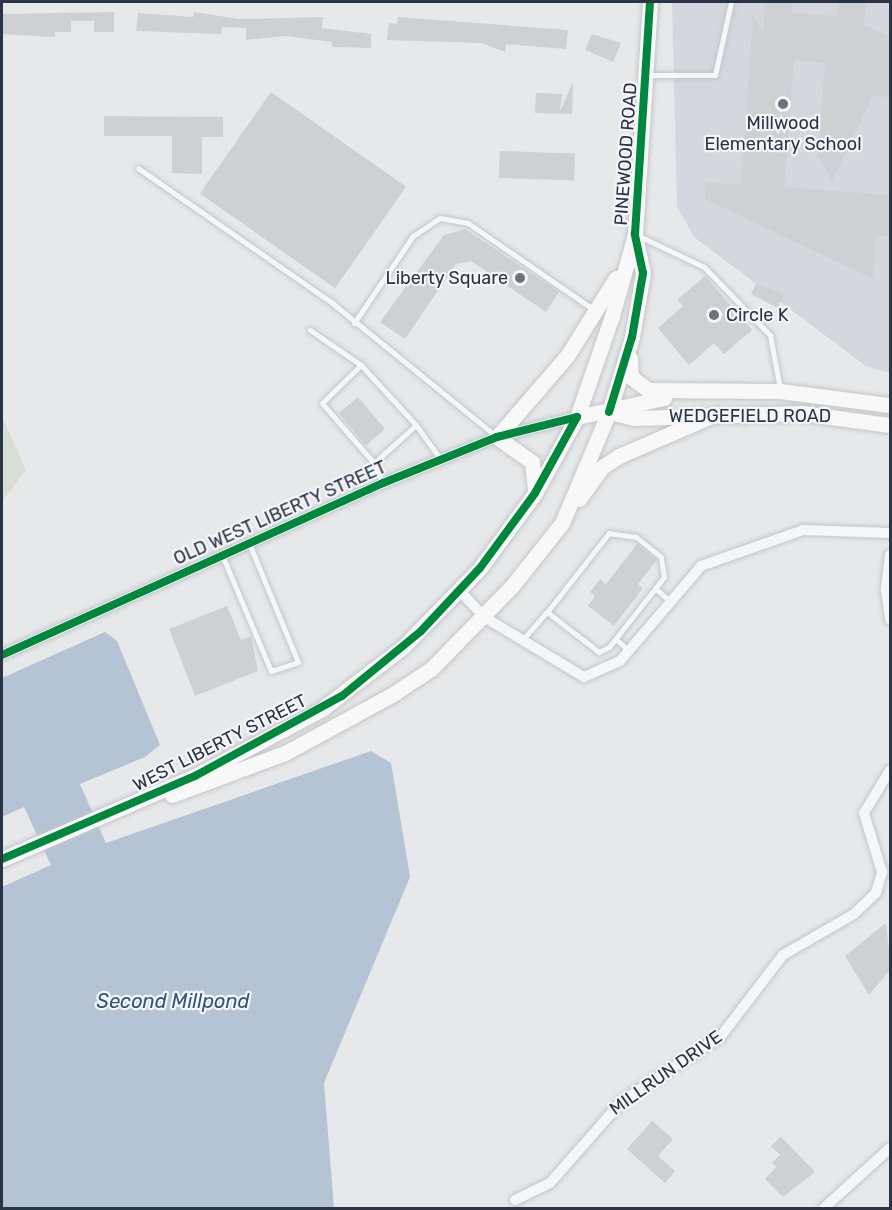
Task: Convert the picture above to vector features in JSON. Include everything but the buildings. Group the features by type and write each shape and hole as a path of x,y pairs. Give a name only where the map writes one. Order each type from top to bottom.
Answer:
{"main road":[{"name":"PINEWOOD ROAD","path":"609,412 632,337 643,273 635,234 650,2"},
{"name":"PINEWOOD ROAD","path":"577,417 612,316 622,268 635,234"},
{"path":"535,493 532,462 497,437 567,356 622,268"},
{"path":"632,337 628,369 639,385 694,393"},
{"name":"WEDGEFIELD ROAD","path":"694,393 780,391 891,405"},
{"path":"609,412 630,402 694,393"},
{"name":"WEDGEFIELD ROAD","path":"609,412 634,418 718,412 833,415 891,425"},
{"name":"OLD WEST LIBERTY STREET","path":"577,417 609,412"},
{"name":"WEST LIBERTY STREET","path":"2,859 116,812 230,775 321,735 431,669 484,617 562,523 609,412"},
{"path":"562,523 602,467 718,412"},
{"name":"WEST LIBERTY STREET","path":"116,812 322,709 404,646 460,591 535,493 577,417"}],"street":[{"name":"OLD WEST LIBERTY STREET","path":"2,656 383,483 497,437 577,417"},
{"path":"460,591 484,617 524,638 584,677 621,661 700,567 803,530 891,534"},
{"path":"891,555 886,590 891,620"},
{"name":"MILLRUN DRIVE","path":"516,1200 550,1183 622,1101 720,1036 783,955 854,914 886,884 864,813 890,774"},
{"path":"824,1209 891,1148"}],"lane":[{"path":"647,75 715,75 731,2"},
{"path":"138,168 354,323 489,425 497,437"},
{"path":"354,323 413,236 440,218 468,223 596,311"},
{"path":"635,234 704,267 770,335 780,391"},
{"path":"310,330 361,365 416,425 441,460"},
{"path":"361,365 322,403 374,463 383,483"},
{"path":"374,463 416,425"},
{"path":"524,638 609,533 636,537 661,557 664,577 616,639 599,652 547,612"},
{"path":"222,555 271,671 298,662 249,543"},
{"path":"655,588 671,602"},
{"path":"616,639 629,651"}],"shaded area":[{"name":"Millwood Elementary School","path":"672,2 890,2 890,373 866,366 694,237 677,206"},
{"path":"2,417 26,470 2,501"}],"water":[{"name":"Second Millpond","path":"105,632 117,641 160,745 145,757 80,784 106,843 371,751 391,763 410,877 324,1083 334,1208 2,1208 2,887 51,865 24,807 2,817 2,678"}],"cycle path":[{"path":"609,412 632,337 643,273 635,234 650,2"},
{"path":"2,655 383,483 497,437 577,417"},
{"path":"2,859 195,776 342,696 421,631 480,568 535,493 577,417"}],"place":[{"name":"Millwood Elementary School","path":"783,104"},
{"name":"Liberty Square","path":"520,278"},
{"name":"Circle K","path":"714,315"}]}
